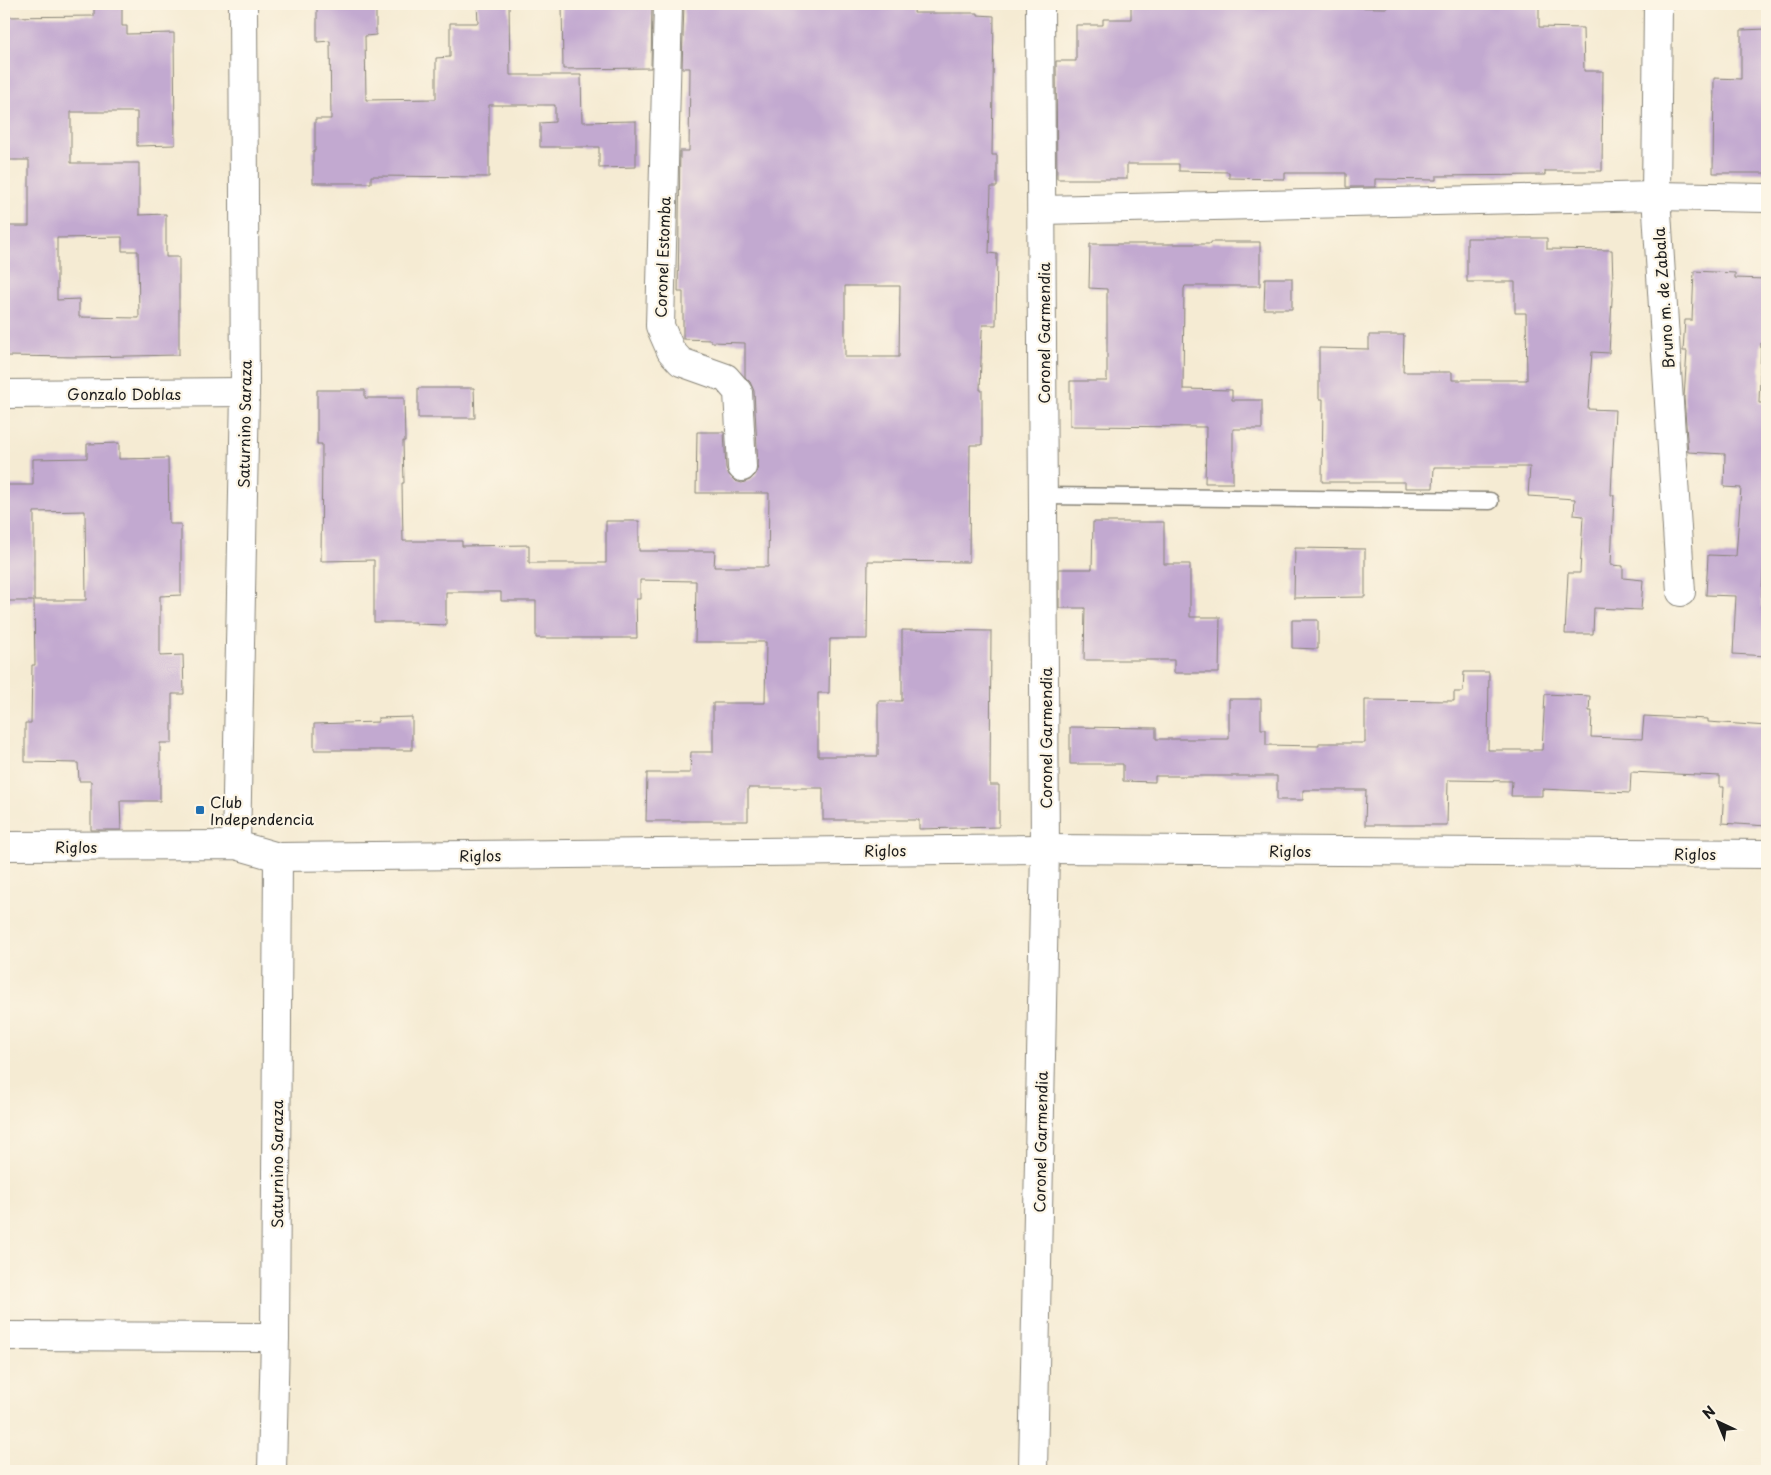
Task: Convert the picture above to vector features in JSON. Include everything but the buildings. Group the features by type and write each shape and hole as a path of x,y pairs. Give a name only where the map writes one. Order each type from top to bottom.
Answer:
{"street":[{"name":"Saturnino Saraza","path":"236,845 245,392 243,4"},
{"name":"Coronel Estomba","path":"668,4 660,326 671,351 681,362 726,378 738,392 742,468"},
{"name":"Coronel Garmendia","path":"1033,1471 1046,849 1040,4"},
{"name":"Bruno m. de Zabala","path":"1658,4 1656,196 1681,592"},
{"path":"1042,210 1656,196 1767,198"},
{"name":"Gonzalo Doblas","path":"4,394 245,392"},
{"name":"Riglos","path":"4,846 236,845 278,857 1046,849 1767,854"},
{"name":"Saturnino Saraza","path":"272,1471 275,1337 278,857"},
{"path":"4,1336 275,1337"}],"lane":[{"path":"1044,496 1490,501"}],"place":[{"name":"Club Independencia","path":"200,810"}]}
